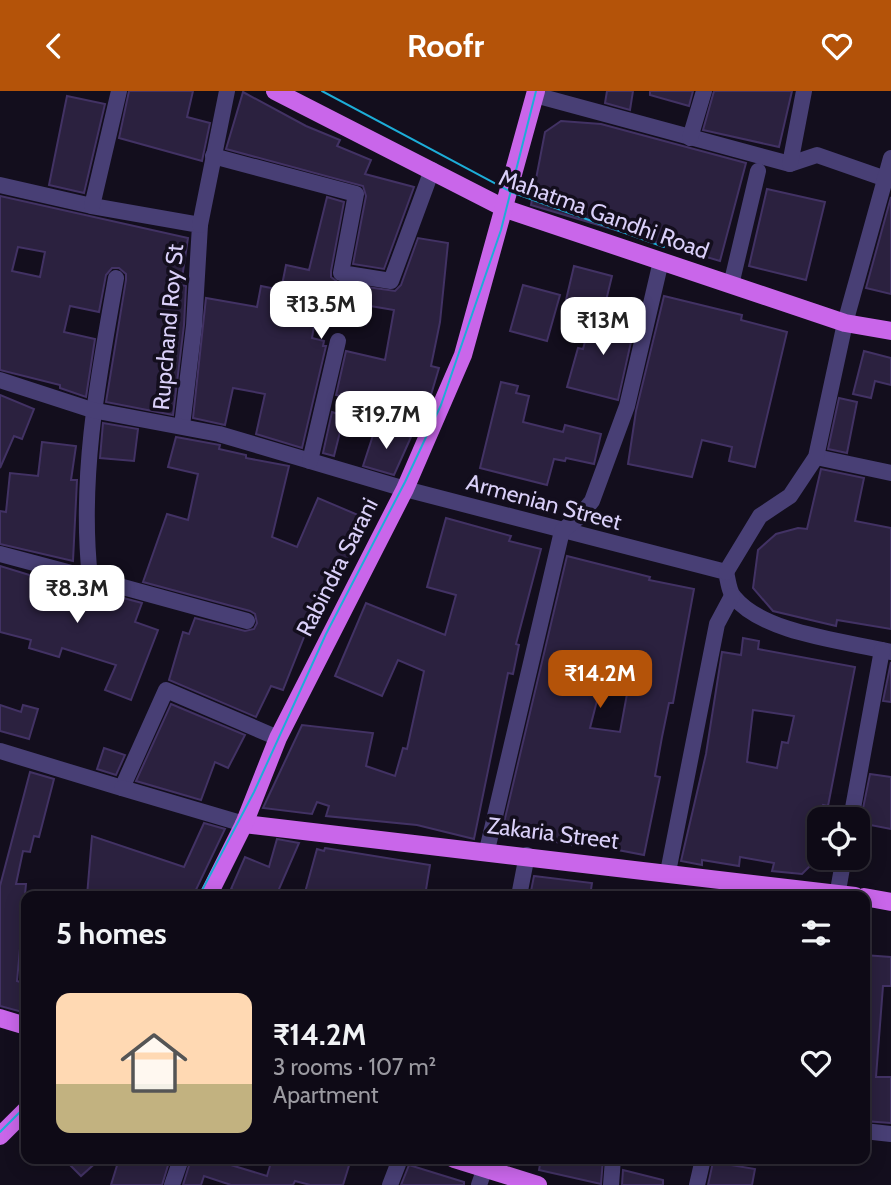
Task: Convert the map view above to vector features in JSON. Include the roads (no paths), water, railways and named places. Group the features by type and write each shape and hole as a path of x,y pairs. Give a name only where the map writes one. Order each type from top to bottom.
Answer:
{"main road":[{"name":"Mahatma Gandhi Road","path":"275,91 505,209 845,323 891,331"},
{"name":"Rabindra Sarani","path":"210,891 244,824 278,738 405,489 463,355 535,93"},
{"name":"Zakaria Street","path":"244,824 668,872 762,890"},
{"path":"870,898 891,902"},
{"path":"0,1018 21,1024"},
{"path":"0,1136 21,1115"},
{"path":"462,1164 482,1176 538,1185"}],"street":[{"path":"92,206 119,91"},
{"path":"200,225 227,91"},
{"path":"690,138 704,91"},
{"path":"790,164 804,91"},
{"path":"535,93 790,164 817,155 883,178"},
{"path":"213,156 356,194 341,272 391,281 432,170"},
{"path":"854,807 886,651 755,616 732,596 726,572 761,516 790,496 816,457 845,323 883,178 891,158"},
{"path":"731,285 758,171"},
{"name":"Rupchand Roy St","path":"0,185 92,206 200,225 193,337 182,426"},
{"path":"487,850 562,531 593,501 627,406 661,261"},
{"path":"90,578 85,531 92,409 116,278"},
{"path":"310,461 338,341"},
{"name":"Armenian Street","path":"0,380 92,409 182,426 405,489 726,572"},
{"path":"816,457 891,473"},
{"path":"0,554 247,621"},
{"path":"668,872 718,624 732,596"},
{"path":"121,788 166,690 278,738"},
{"path":"0,751 244,824"},
{"path":"520,891 527,855"},
{"path":"838,891 842,870"},
{"path":"870,1132 891,1134"},
{"path":"172,1185 179,1164"},
{"path":"390,1185 398,1164"},
{"path":"611,1185 613,1164"},
{"path":"697,1185 702,1164"}],"tram line":[{"path":"322,91 511,192 664,247"},
{"path":"202,891 254,792 326,634 405,482 441,405 501,230 536,91"},
{"path":"0,1132 21,1111"}]}
